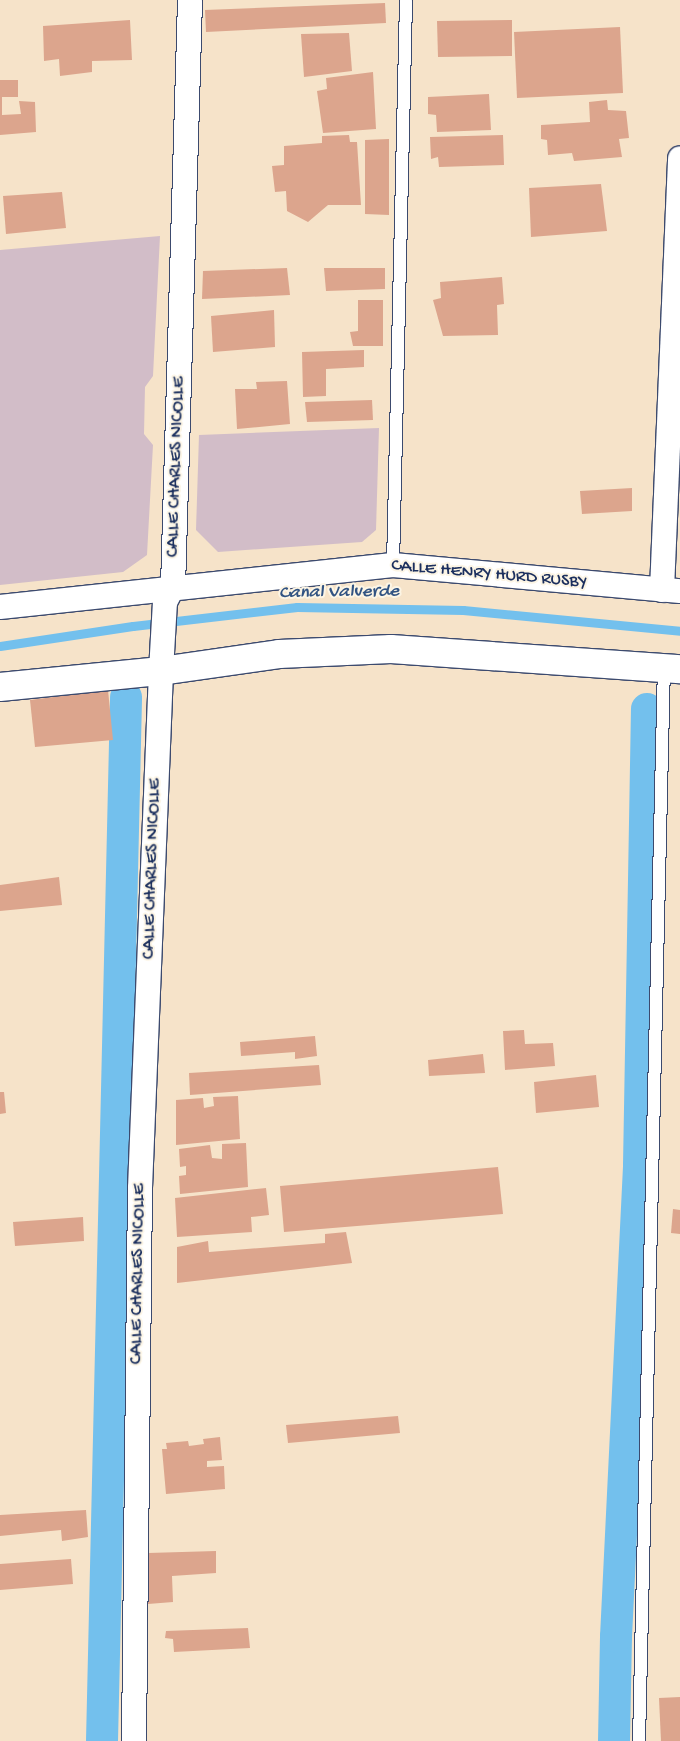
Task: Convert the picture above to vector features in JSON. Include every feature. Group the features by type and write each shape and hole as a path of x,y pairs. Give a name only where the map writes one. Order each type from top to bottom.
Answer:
{"street":[{"name":"CALLE CHARLES NICOLLE","path":"134,1741 140,1188 162,658 169,595 190,0"},
{"path":"671,591 680,158"},
{"name":"CALLE HENRY HURD RUSBY","path":"0,607 169,595 392,565 671,591"},
{"path":"0,686 162,658 391,649 672,669"}],"lane":[{"path":"392,565 406,0"},
{"path":"639,1741 672,669"}],"shaded area":[{"path":"160,236 153,376 145,387 144,434 153,445 147,555 123,572 0,585 0,250"},
{"path":"379,428 376,530 362,542 218,552 196,530 199,435"}],"building":[{"path":"385,3 386,23 206,32 205,10"},
{"path":"130,20 132,60 92,61 92,72 60,76 59,59 44,61 43,26"},
{"path":"512,20 512,56 438,57 437,21"},
{"path":"620,27 623,93 517,98 514,32"},
{"path":"349,33 352,71 304,77 301,34"},
{"path":"373,72 376,129 323,133 317,91 327,89 326,78"},
{"path":"0,80 18,80 18,97 2,97 2,115 21,114 19,101 35,102 36,132 0,135"},
{"path":"489,94 491,130 437,132 436,115 428,114 428,97"},
{"path":"607,100 608,110 626,111 629,138 619,139 622,157 574,161 572,153 548,155 547,140 541,139 541,125 590,122 589,102"},
{"path":"349,135 350,142 357,142 361,205 328,205 308,222 287,211 286,191 275,192 272,166 284,165 284,146 322,143 322,136"},
{"path":"503,135 504,165 439,167 438,157 431,159 430,137"},
{"path":"389,139 389,215 365,214 365,140"},
{"path":"601,184 607,231 531,237 529,188"},
{"path":"62,192 66,228 6,234 3,196"},
{"path":"287,268 290,295 202,299 203,271"},
{"path":"324,268 385,268 385,289 326,291"},
{"path":"502,277 504,304 497,305 498,335 443,336 433,300 441,298 440,282"},
{"path":"358,300 383,300 383,346 353,346 350,332 358,331"},
{"path":"274,310 275,347 213,352 211,316"},
{"path":"364,350 364,367 326,369 326,396 303,397 302,352"},
{"path":"287,381 290,424 237,429 235,389 257,389 256,382"},
{"path":"372,400 373,420 307,422 305,402"},
{"path":"632,488 632,511 582,514 580,491"},
{"path":"108,690 113,740 35,747 30,700"},
{"path":"59,877 62,905 0,911 0,885"},
{"path":"524,1030 525,1044 553,1043 555,1066 505,1070 503,1031"},
{"path":"315,1036 317,1056 295,1059 295,1052 241,1056 240,1042"},
{"path":"483,1054 485,1073 429,1076 428,1060"},
{"path":"319,1065 321,1085 190,1095 189,1073"},
{"path":"596,1075 599,1107 536,1113 534,1082"},
{"path":"0,1092 4,1092 6,1113 0,1114"},
{"path":"238,1096 240,1139 176,1145 176,1100 203,1098 204,1108 214,1106 213,1097"},
{"path":"246,1143 248,1187 180,1194 179,1176 186,1175 186,1166 180,1167 179,1149 210,1145 212,1158 222,1159 222,1144"},
{"path":"498,1167 503,1214 284,1232 280,1186"},
{"path":"266,1188 269,1215 251,1217 252,1232 177,1237 175,1198"},
{"path":"673,1209 680,1210 680,1234 671,1233"},
{"path":"83,1217 84,1241 15,1246 13,1222"},
{"path":"346,1232 352,1263 177,1283 177,1247 208,1241 209,1252 325,1243 325,1234"},
{"path":"398,1416 400,1433 288,1443 286,1425"},
{"path":"220,1437 222,1460 207,1461 207,1467 224,1466 225,1489 166,1494 162,1449 167,1449 166,1443 188,1441 189,1446 204,1444 203,1439"},
{"path":"86,1510 88,1537 62,1541 61,1530 0,1536 0,1515"},
{"path":"216,1551 216,1573 172,1576 173,1602 148,1604 148,1553"},
{"path":"71,1559 73,1584 0,1590 0,1564"},
{"path":"248,1628 250,1648 174,1652 173,1639 165,1638 166,1631"},
{"path":"680,1697 680,1741 661,1741 659,1698"}],"waterway":[{"name":"Canal Valverde","path":"0,646 133,626 297,607 463,610 680,631"},
{"path":"102,1741 126,697"},
{"path":"614,1741 616,1637 639,1166 647,709"}]}
